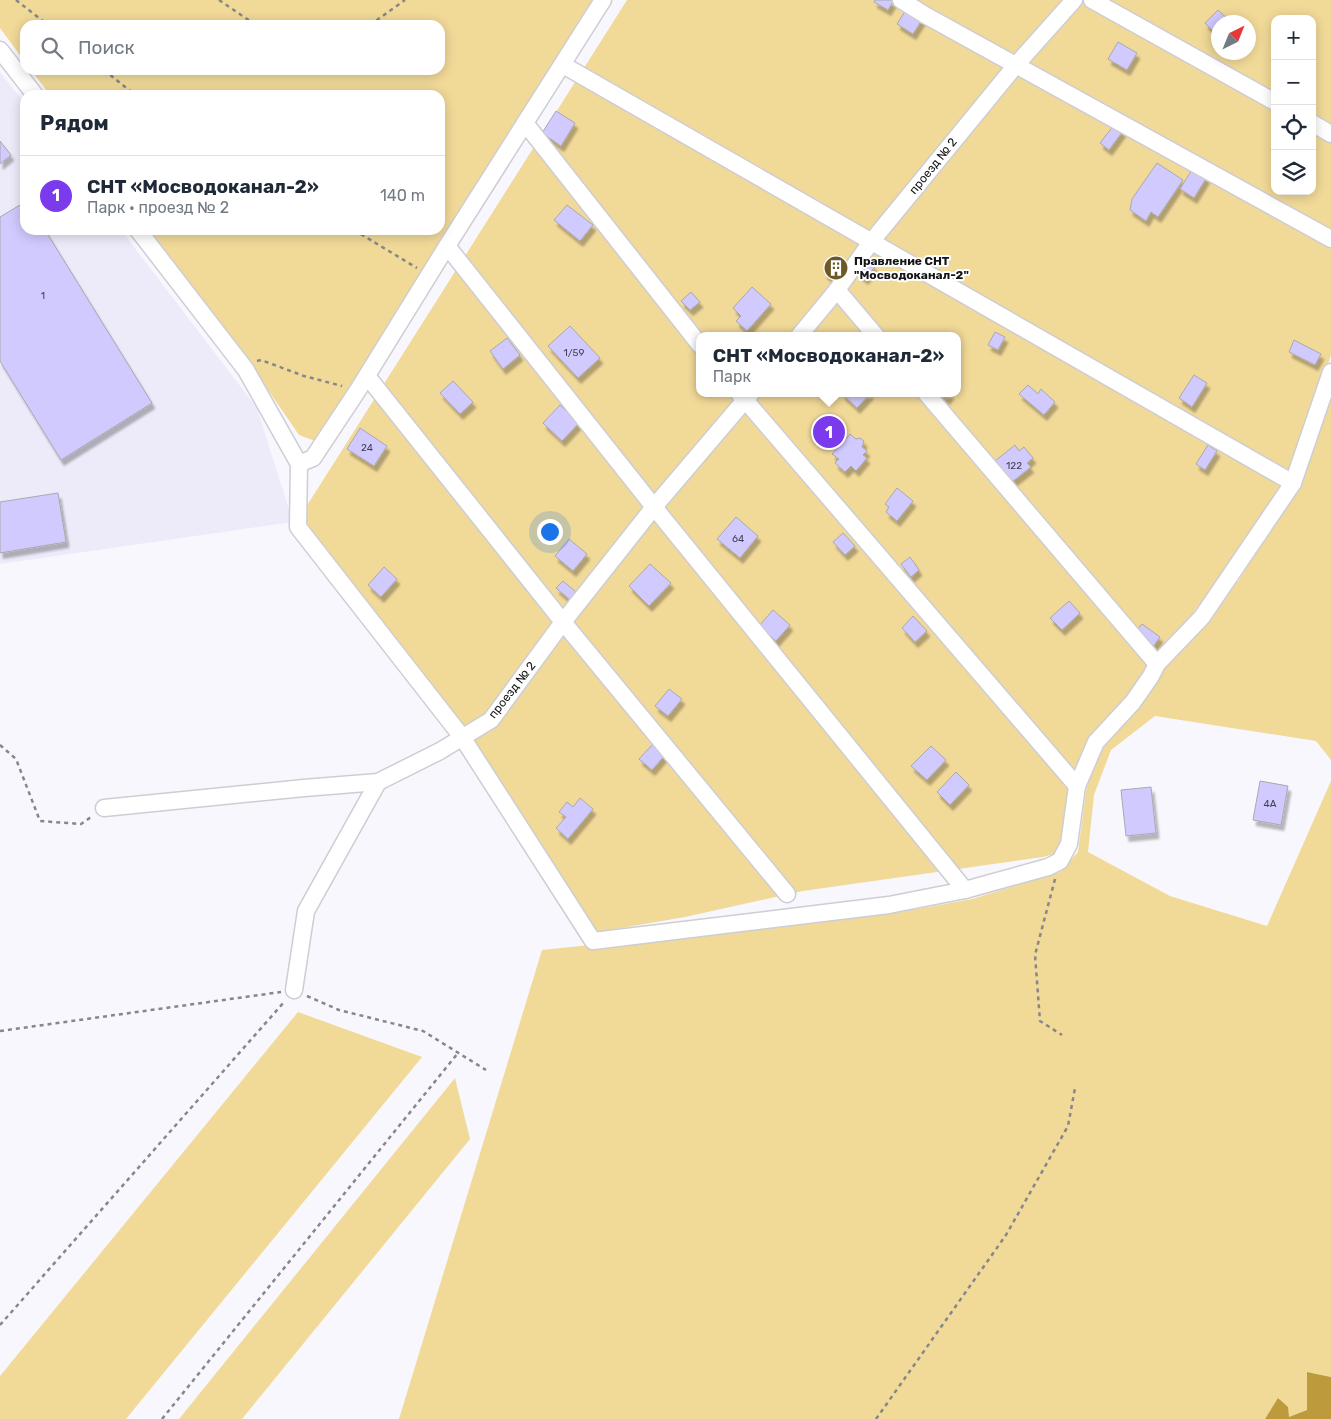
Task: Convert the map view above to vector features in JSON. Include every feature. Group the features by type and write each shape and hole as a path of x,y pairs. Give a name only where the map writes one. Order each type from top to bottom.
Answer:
{"street":[{"path":"299,464 313,458 358,390 603,0"},
{"path":"901,0 1331,239"},
{"name":"проезд № 2","path":"801,332 837,290 871,242 1016,65 1074,0"},
{"path":"1092,0 1271,100"},
{"path":"0,50 31,90"},
{"path":"563,65 1293,483"},
{"path":"525,123 696,340"},
{"path":"1316,125 1331,134"},
{"path":"142,235 242,366 299,464 298,527 462,737 593,941 889,905 965,890 1048,867 1060,861 1069,844 1078,786 1096,742 1133,702 1157,664 1202,617 1293,483 1331,372"},
{"path":"447,246 654,507 965,890"},
{"path":"837,290 873,332"},
{"path":"367,376 563,622 787,894"},
{"name":"проезд № 2","path":"104,808 378,782 440,751 491,720 563,622 744,397"},
{"path":"746,397 1078,786"},
{"path":"929,397 1157,664"},
{"path":"294,990 306,911 378,782"}],"path":[{"path":"16,0 42,20"},
{"path":"219,0 249,20"},
{"path":"377,20 406,0"},
{"path":"110,75 129,90"},
{"path":"362,235 429,275"},
{"path":"242,366 261,360 304,376 358,390"},
{"path":"0,745 16,759 40,821 81,824 104,808"},
{"path":"1060,861 1035,956 1040,1021 1062,1035"},
{"path":"0,1031 294,990 338,1010 423,1031 486,1070"},
{"path":"0,1325 294,990"},
{"path":"162,1419 458,1053"},
{"path":"876,1419 1006,1235 1068,1126 1076,1088"}],"shaded area":[{"path":"0,0 592,0 420,276 315,441 299,435 253,368 154,235 445,235 445,90 46,90 35,75 445,75 445,20 20,20 20,55 0,28"},
{"path":"627,0 1331,0 1331,355 1290,481 1193,613 1149,667 1144,680 1091,742 1064,843 1057,853 1043,857 803,891 685,917 598,932 588,921 307,528 306,507"},
{"path":"0,72 20,98 20,235 125,235 257,408 293,522 0,564"},
{"path":"1331,395 1331,760 1316,741 1155,716 1111,750 1094,795 1088,852 1170,896 1267,926 1331,781 1331,1377 1307,1372 1307,1410 1289,1418 1279,1398 1265,1419 399,1419 542,950 890,914 972,899 1060,872 1078,852 1086,791 1091,769 1101,745 1239,580 1298,484"},
{"path":"298,1012 422,1057 126,1419 0,1419 0,1376"},
{"path":"455,1078 470,1139 242,1419 179,1419"},
{"path":"1307,1372 1331,1377 1331,1419 1265,1419 1278,1398 1288,1407 1289,1417 1307,1410"}],"building":[{"path":"875,0 894,0 888,10 874,2"},
{"path":"909,5 925,15 913,34 897,24"},
{"path":"1218,10 1223,15 1213,15"},
{"path":"1211,17 1211,29 1205,23"},
{"path":"1118,42 1137,53 1127,70 1108,59"},
{"path":"556,111 575,123 561,146 542,133"},
{"path":"1114,125 1123,131 1109,150 1100,143"},
{"path":"0,141 11,155 0,164"},
{"path":"1157,163 1183,180 1158,217 1151,212 1146,221 1130,210 1132,199"},
{"path":"1193,168 1207,177 1194,198 1180,189"},
{"path":"20,205 20,235 48,235 152,403 61,460 0,361 0,217"},
{"path":"567,205 593,225 580,241 554,220"},
{"name":"Правление СНТ \"Мосводоканал-2\"","path":"838,255 849,264 835,281 824,273"},
{"path":"868,261 875,267 865,279 858,273"},
{"path":"752,287 771,304 747,331 736,321 741,316 733,308"},
{"path":"691,292 700,302 690,310 681,301"},
{"path":"570,326 600,358 578,378 548,346"},
{"path":"995,332 1005,337 998,350 988,345"},
{"path":"507,338 520,355 503,369 490,351"},
{"path":"1294,340 1321,354 1315,365 1289,352"},
{"path":"1194,375 1207,383 1192,407 1179,398"},
{"path":"453,381 473,402 460,414 440,393"},
{"path":"1028,385 1038,394 1041,389 1055,402 1044,415 1019,394"},
{"path":"845,397 867,397 857,408"},
{"path":"560,405 579,423 562,441 543,423"},
{"path":"360,428 387,446 374,466 347,449"},
{"path":"850,434 856,439 860,438 864,441 862,447 867,451 863,455 867,458 856,471 851,466 845,472 835,463 839,459 832,454"},
{"path":"1015,445 1019,451 1024,447 1033,458 1027,463 1031,467 1012,482 995,461"},
{"path":"1208,445 1217,451 1205,470 1196,464"},
{"path":"897,488 913,501 897,521 886,512 889,507 885,504"},
{"path":"58,493 66,542 0,553 0,502"},
{"path":"736,517 758,536 740,558 717,539"},
{"path":"843,533 855,546 845,555 833,542"},
{"path":"569,539 587,554 573,571 555,556"},
{"path":"910,557 919,570 911,577 901,564"},
{"path":"650,564 671,583 649,606 629,586"},
{"path":"384,567 397,579 381,597 368,585"},
{"path":"563,581 576,592 570,600 556,588"},
{"path":"1069,601 1080,613 1062,630 1050,618"},
{"path":"773,610 790,625 776,641 759,626"},
{"path":"913,616 927,631 915,642 902,628"},
{"path":"1142,624 1160,637 1153,647 1134,633"},
{"path":"669,689 682,699 668,716 655,706"},
{"path":"654,743 666,754 652,770 639,759"},
{"path":"931,746 946,760 927,780 911,766"},
{"path":"956,772 969,785 950,805 937,792"},
{"path":"1260,781 1288,786 1281,825 1253,820"},
{"path":"1151,787 1156,833 1126,836 1121,790"},
{"path":"580,798 593,809 568,839 556,828 566,817 559,812 567,802 573,807"}],"place":[{"name":"Правление СНТ \"Мосводоканал-2\"","path":"836,268"},
{"name":"СНТ «Мосводоканал-2»","path":"829,432"}]}
